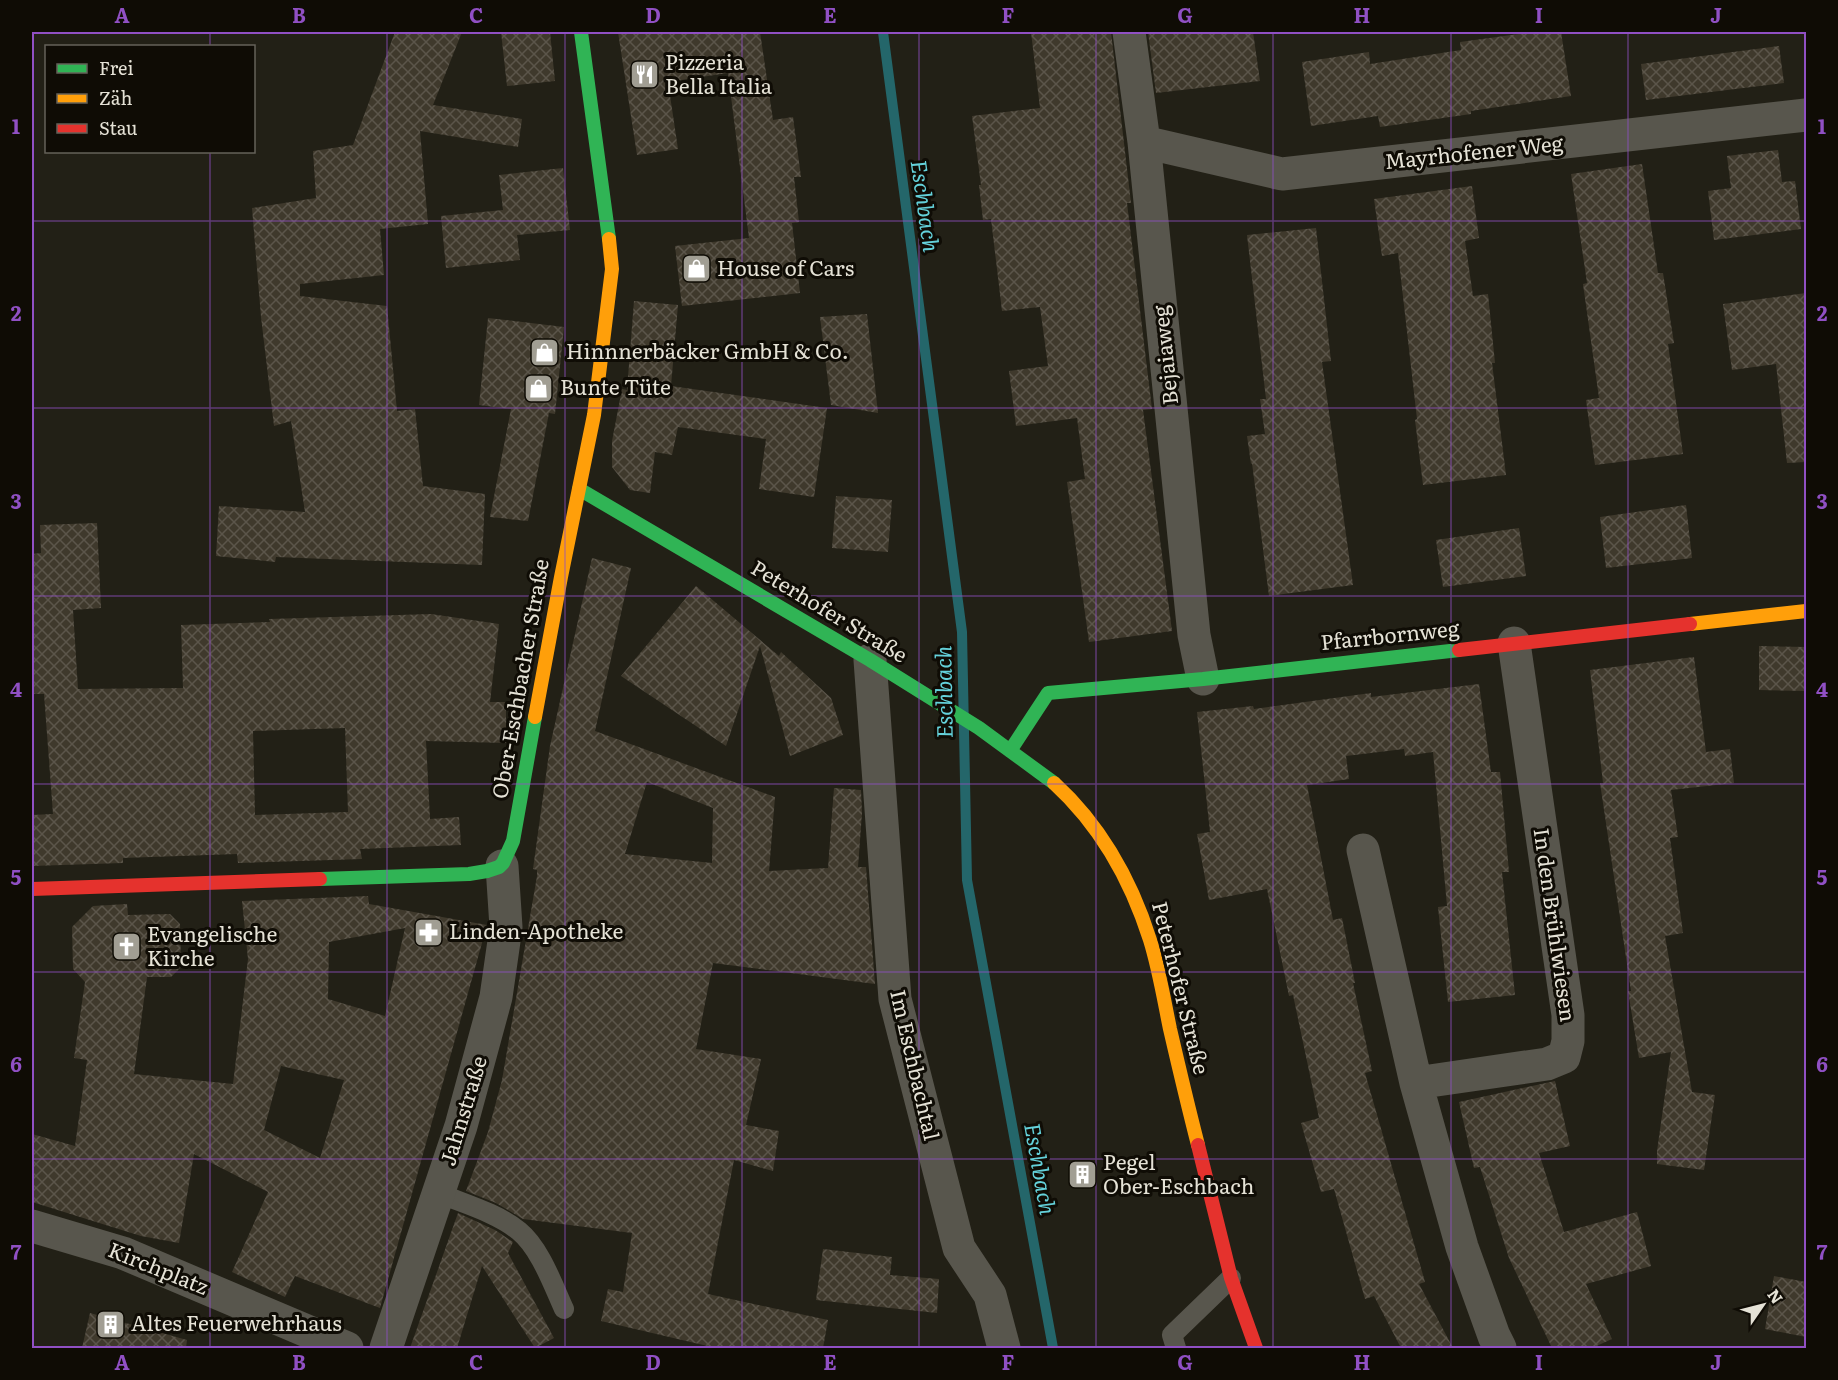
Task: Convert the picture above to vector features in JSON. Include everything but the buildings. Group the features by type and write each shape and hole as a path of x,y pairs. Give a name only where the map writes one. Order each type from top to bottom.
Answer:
{"street":[{"name":"Ober-Eschbacher Straße","path":"502,866 508,857 513,841 561,577 594,415 612,269 581,32"},
{"name":"Bejaiaweg","path":"1129,32 1144,142 1194,635 1203,679"},
{"name":"Mayrhofener Weg","path":"1144,142 1281,174 1806,115"},
{"name":"Peterhofer Straße","path":"579,489 870,660 979,728 1047,777 1073,801 1093,825 1117,860 1134,894 1151,942 1178,1064 1231,1278 1256,1348"},
{"name":"Pfarrbornweg","path":"1010,751 1048,693 1203,679 1806,611"},
{"name":"In den Brühlwiesen","path":"1416,1083 1547,1064 1564,1057 1568,1041 1568,1015 1514,643"},
{"name":"Im Eschbachtal","path":"870,660 895,999 959,1248 990,1294 1004,1348"},
{"path":"1363,850 1416,1083 1462,1247 1500,1348"},
{"path":"32,889 469,874 502,866"},
{"name":"Jahnstraße","path":"386,1348 461,1126 496,997 506,927 502,866"},
{"name":"Kirchplatz","path":"32,1226 123,1253 347,1348"}],"lane":[{"path":"438,1193 506,1222 522,1233 548,1273 564,1309"},
{"path":"1176,1348 1172,1335 1231,1278"}],"waterway":[{"name":"Eschbach","path":"883,32 962,632 967,880 1053,1348"}],"traffic: fast":[{"path":"581,32 609,239"},
{"path":"579,489 870,660 979,728 1054,783"},
{"path":"1010,751 1048,693 1203,679 1459,650"},
{"path":"320,879 469,874 499,867 513,841 535,717"}],"traffic: slow":[{"path":"535,717 594,415 612,269 609,239"},
{"path":"1690,624 1806,611"},
{"path":"1054,783 1086,817 1100,836 1134,896 1156,962 1198,1145"}],"traffic: jam":[{"path":"1459,650 1690,624"},
{"path":"32,889 320,879"},
{"path":"1198,1145 1231,1278 1256,1348"}],"place":[{"name":"Pizzeria Bella Italia","path":"644,75"},
{"name":"House of Cars","path":"696,269"},
{"name":"Hinnnerbäcker GmbH & Co.","path":"545,352"},
{"name":"Bunte Tüte","path":"539,388"},
{"name":"Linden-Apotheke","path":"428,932"},
{"name":"Evangelische Kirche","path":"126,947"},
{"name":"Pegel Ober-Eschbach","path":"1082,1175"},
{"name":"Altes Feuerwehrhaus","path":"110,1324"}]}
